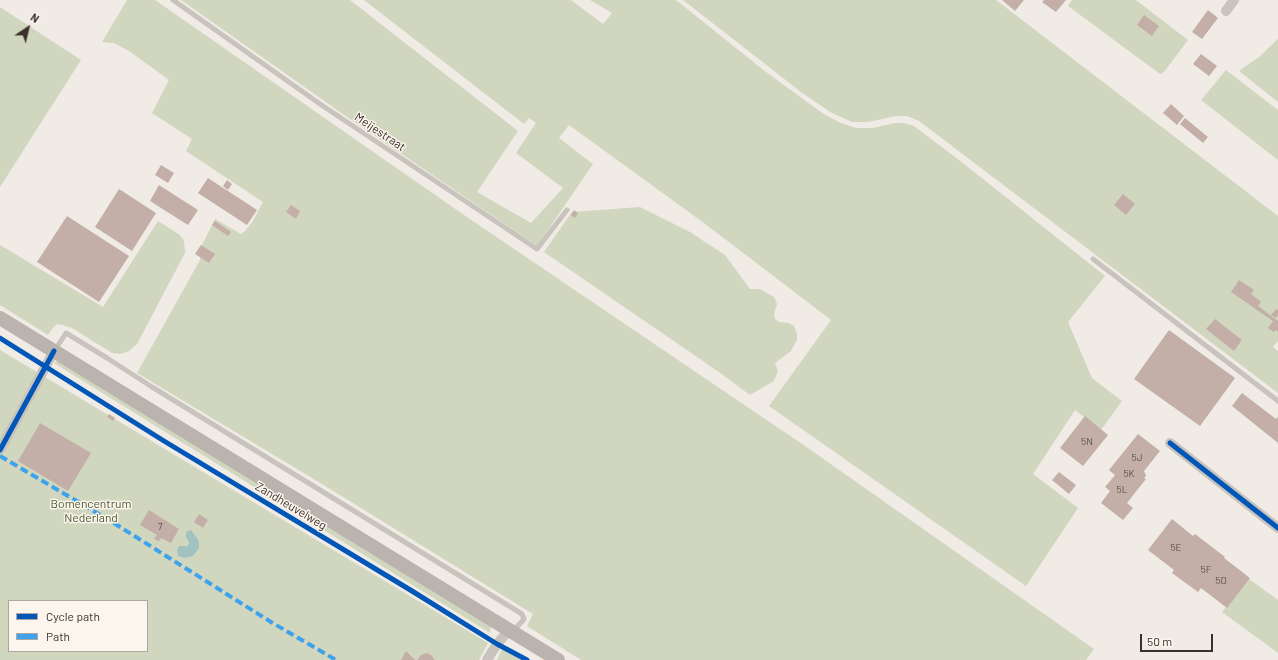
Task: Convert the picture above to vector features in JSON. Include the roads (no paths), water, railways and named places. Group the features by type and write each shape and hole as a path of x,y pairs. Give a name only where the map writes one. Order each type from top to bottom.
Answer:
{"main road":[{"name":"Zandheuvelweg","path":"0,318 558,660"}],"street":[{"path":"1226,11 1234,0"},
{"path":"0,450 54,351"},
{"path":"1170,443 1278,528"},
{"path":"487,660 496,644 509,630"}],"lane":[{"name":"Meijestraat","path":"173,0 320,104 537,249 567,210"},
{"path":"1094,259 1278,401"},
{"path":"54,351 66,333 107,358 158,392 522,614 524,619 518,626 509,630"}],"water":[{"path":"191,530 199,541 199,548 193,556 184,558 178,556 177,550 179,546 188,546 189,542 186,537 186,532"}],"park label":[{"name":"Bomencentrum Nederland","path":"91,511"}]}
